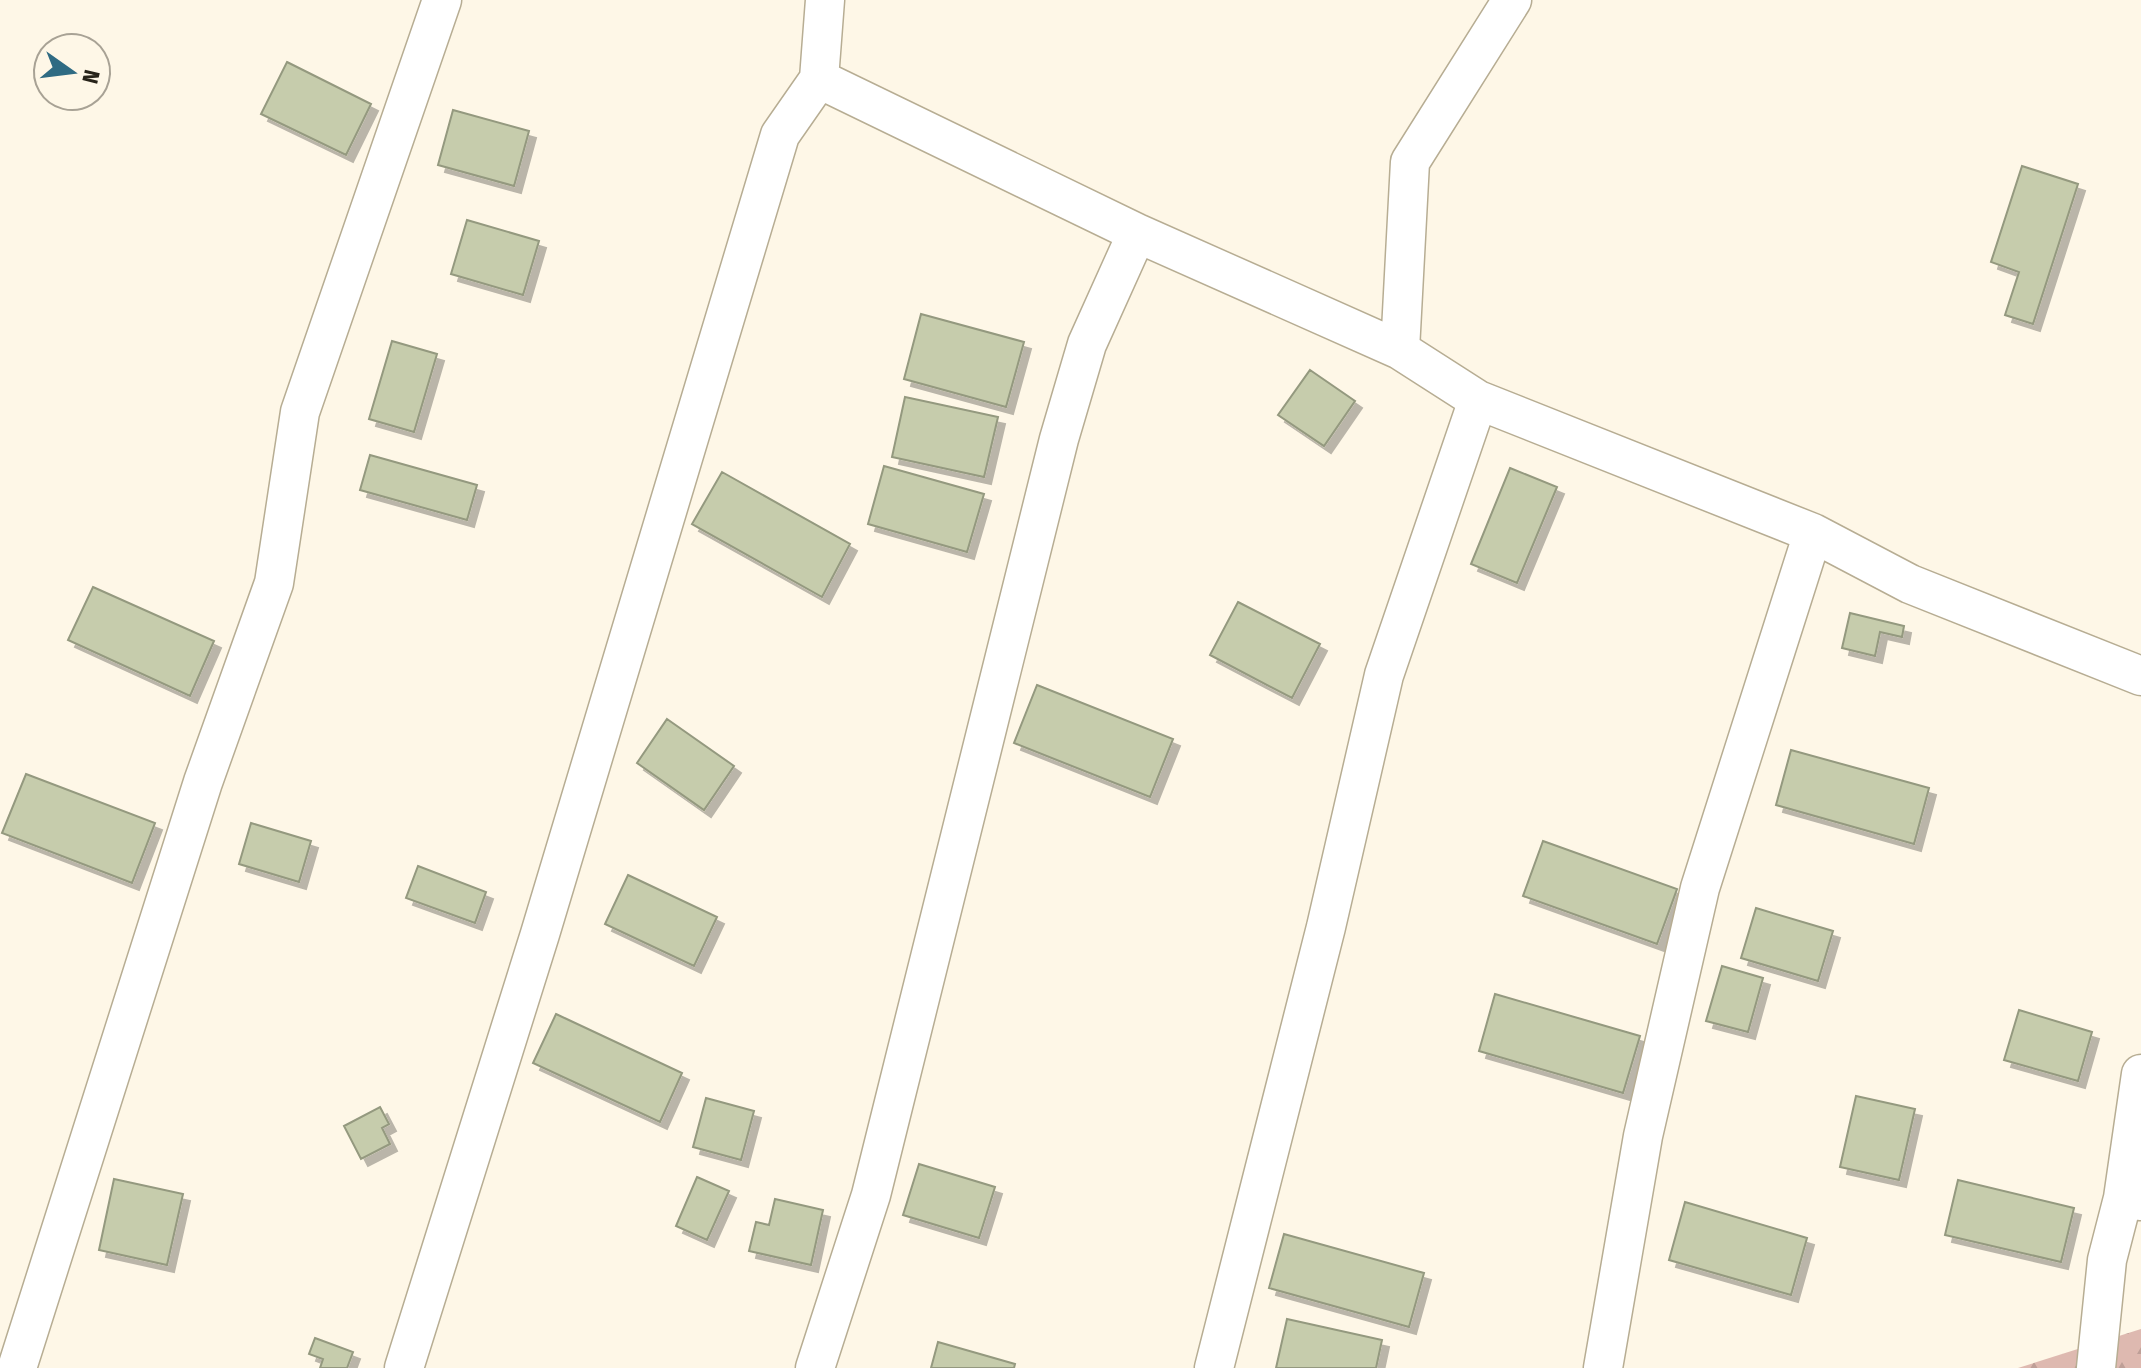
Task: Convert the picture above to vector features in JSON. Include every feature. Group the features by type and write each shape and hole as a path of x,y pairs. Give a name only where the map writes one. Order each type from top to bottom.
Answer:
{"street":[{"path":"17,1368 203,782 274,583 300,412 442,0"},
{"path":"404,1368 540,934 780,135 819,79 825,0"},
{"path":"1400,350 1410,162 1512,0"},
{"path":"819,79 1137,233 1400,350 1478,400 1813,533 1910,584 2141,676"},
{"path":"815,1368 871,1195 1059,439 1087,344 1137,233"},
{"path":"1214,1368 1326,927 1384,675 1478,400"},
{"path":"1603,1368 1643,1136 1700,888 1813,533"},
{"path":"2096,1368 2107,1260 2132,1199 2141,1074"}],"green space":[{"path":"2141,1329 2141,1368 2018,1368"}],"building":[{"path":"287,62 371,104 346,155 261,114"},
{"path":"453,110 529,131 514,186 438,165"},
{"path":"2022,166 2078,184 2033,324 2005,315 2019,272 1991,262"},
{"path":"467,220 539,241 523,295 451,274"},
{"path":"921,314 1024,342 1006,407 904,379"},
{"path":"392,341 437,354 414,432 369,419"},
{"path":"1310,370 1355,401 1324,446 1278,415"},
{"path":"905,397 998,417 984,477 892,457"},
{"path":"370,455 477,485 467,520 360,490"},
{"path":"884,466 984,494 967,552 868,524"},
{"path":"1510,468 1557,487 1517,583 1471,564"},
{"path":"722,472 850,544 822,597 692,524"},
{"path":"93,587 214,641 190,696 68,640"},
{"path":"1238,602 1320,644 1292,698 1210,655"},
{"path":"1850,613 1904,626 1902,637 1880,632 1875,656 1842,648"},
{"path":"1037,685 1173,739 1150,797 1014,743"},
{"path":"667,719 734,766 704,810 637,763"},
{"path":"1791,750 1929,788 1914,844 1776,805"},
{"path":"26,774 155,823 132,883 2,833"},
{"path":"251,823 311,841 299,882 239,864"},
{"path":"1543,841 1677,889 1657,944 1523,896"},
{"path":"418,866 486,892 475,923 406,898"},
{"path":"628,875 717,917 694,966 605,924"},
{"path":"1756,908 1833,931 1818,981 1741,958"},
{"path":"1722,966 1763,978 1748,1032 1706,1021"},
{"path":"1495,994 1640,1036 1623,1093 1479,1051"},
{"path":"2019,1010 2092,1032 2078,1081 2004,1060"},
{"path":"556,1014 682,1073 660,1122 533,1063"},
{"path":"1856,1096 1915,1109 1899,1180 1840,1167"},
{"path":"706,1098 754,1111 741,1160 693,1147"},
{"path":"380,1107 389,1124 382,1128 390,1144 361,1159 344,1126"},
{"path":"919,1164 995,1187 979,1238 903,1215"},
{"path":"697,1177 729,1191 707,1240 676,1226"},
{"path":"114,1179 183,1194 167,1265 99,1250"},
{"path":"1958,1180 2074,1208 2061,1262 1945,1235"},
{"path":"775,1199 823,1210 811,1265 749,1251 756,1222 769,1225"},
{"path":"1685,1202 1807,1238 1791,1295 1669,1260"},
{"path":"1284,1234 1424,1273 1409,1327 1269,1288"},
{"path":"1287,1319 1382,1340 1376,1368 1276,1368"},
{"path":"315,1338 353,1352 347,1368 320,1368 323,1359 309,1354"},
{"path":"938,1342 1015,1364 1014,1368 931,1368"}]}
